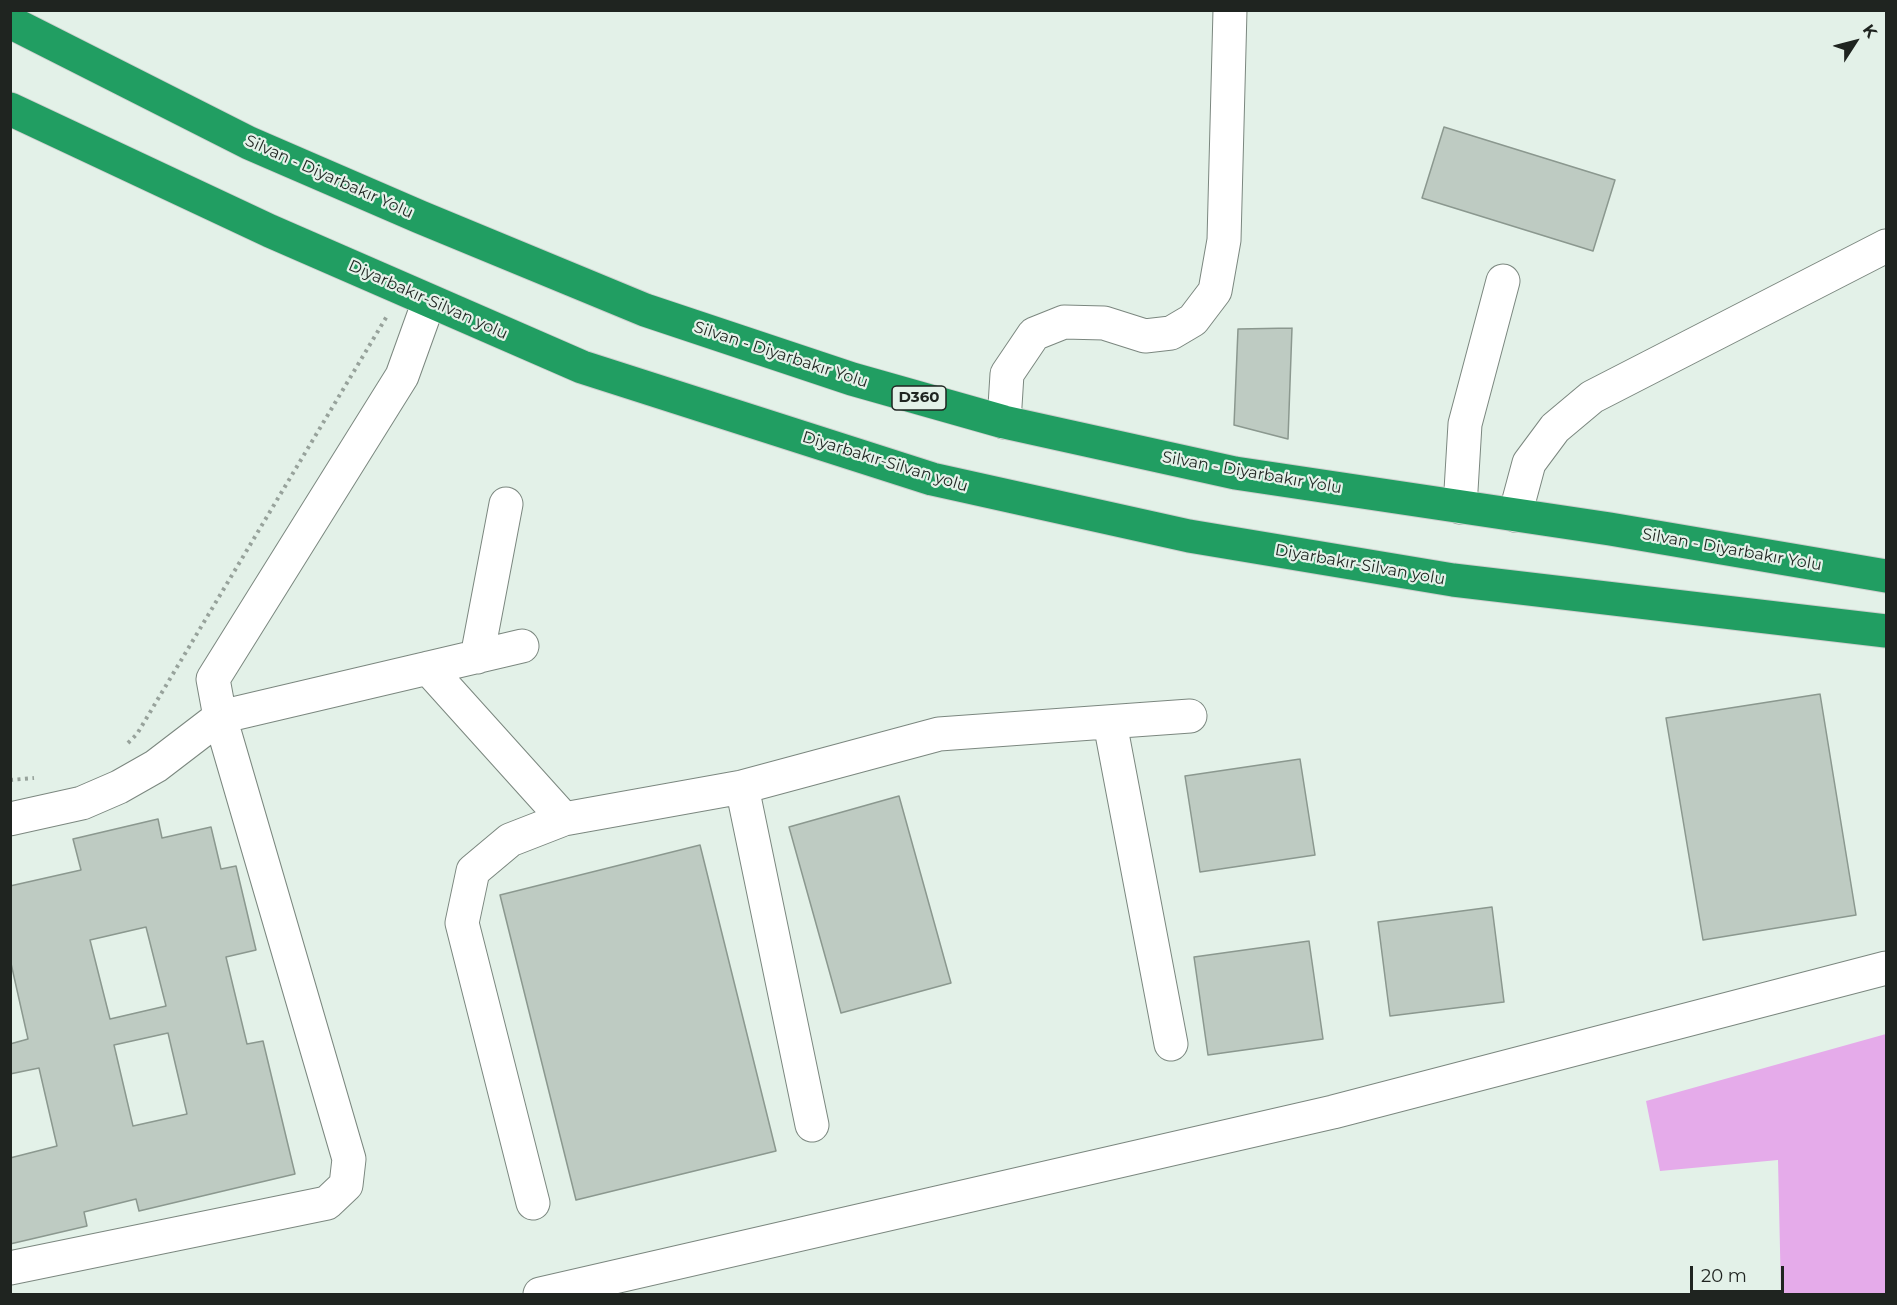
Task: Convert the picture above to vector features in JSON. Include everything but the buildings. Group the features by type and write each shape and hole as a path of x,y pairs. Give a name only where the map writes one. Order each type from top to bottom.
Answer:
{"highway":[{"name":"Silvan - Diyarbakır Yolu","path":"10,22 249,143 645,310 852,379 1004,422 1235,473 1515,515 1887,576"},
{"name":"Diyarbakır-Silvan yolu","path":"10,109 416,296 582,367 944,482 1189,536 1453,580 1887,631"}],"street":[{"path":"1004,422 1006,374 1034,334 1064,322 1104,323 1145,336 1171,333 1193,321 1215,291 1224,240 1230,10"},
{"path":"1515,515 1529,464 1555,428 1592,397 1887,246"},
{"path":"1460,507 1465,424 1503,281"},
{"path":"10,1268 327,1203 346,1185 349,1159 220,717 213,679 402,376 416,296"},
{"path":"477,657 506,504"},
{"path":"10,819 82,803 119,787 156,766 220,717 522,646"},
{"path":"428,668 564,819"},
{"path":"533,1203 462,923 473,871 510,840 564,819 742,787 939,734 1190,716"},
{"path":"1110,723 1171,1044"},
{"path":"742,787 812,1125"},
{"path":"540,1294 1333,1112 1887,968"}],"path":[{"path":"120,751 136,734 416,296"},
{"path":"10,780 43,777"}],"shaded area":[{"path":"1886,1034 1886,1294 1781,1294 1778,1160 1660,1171 1646,1101"}]}
